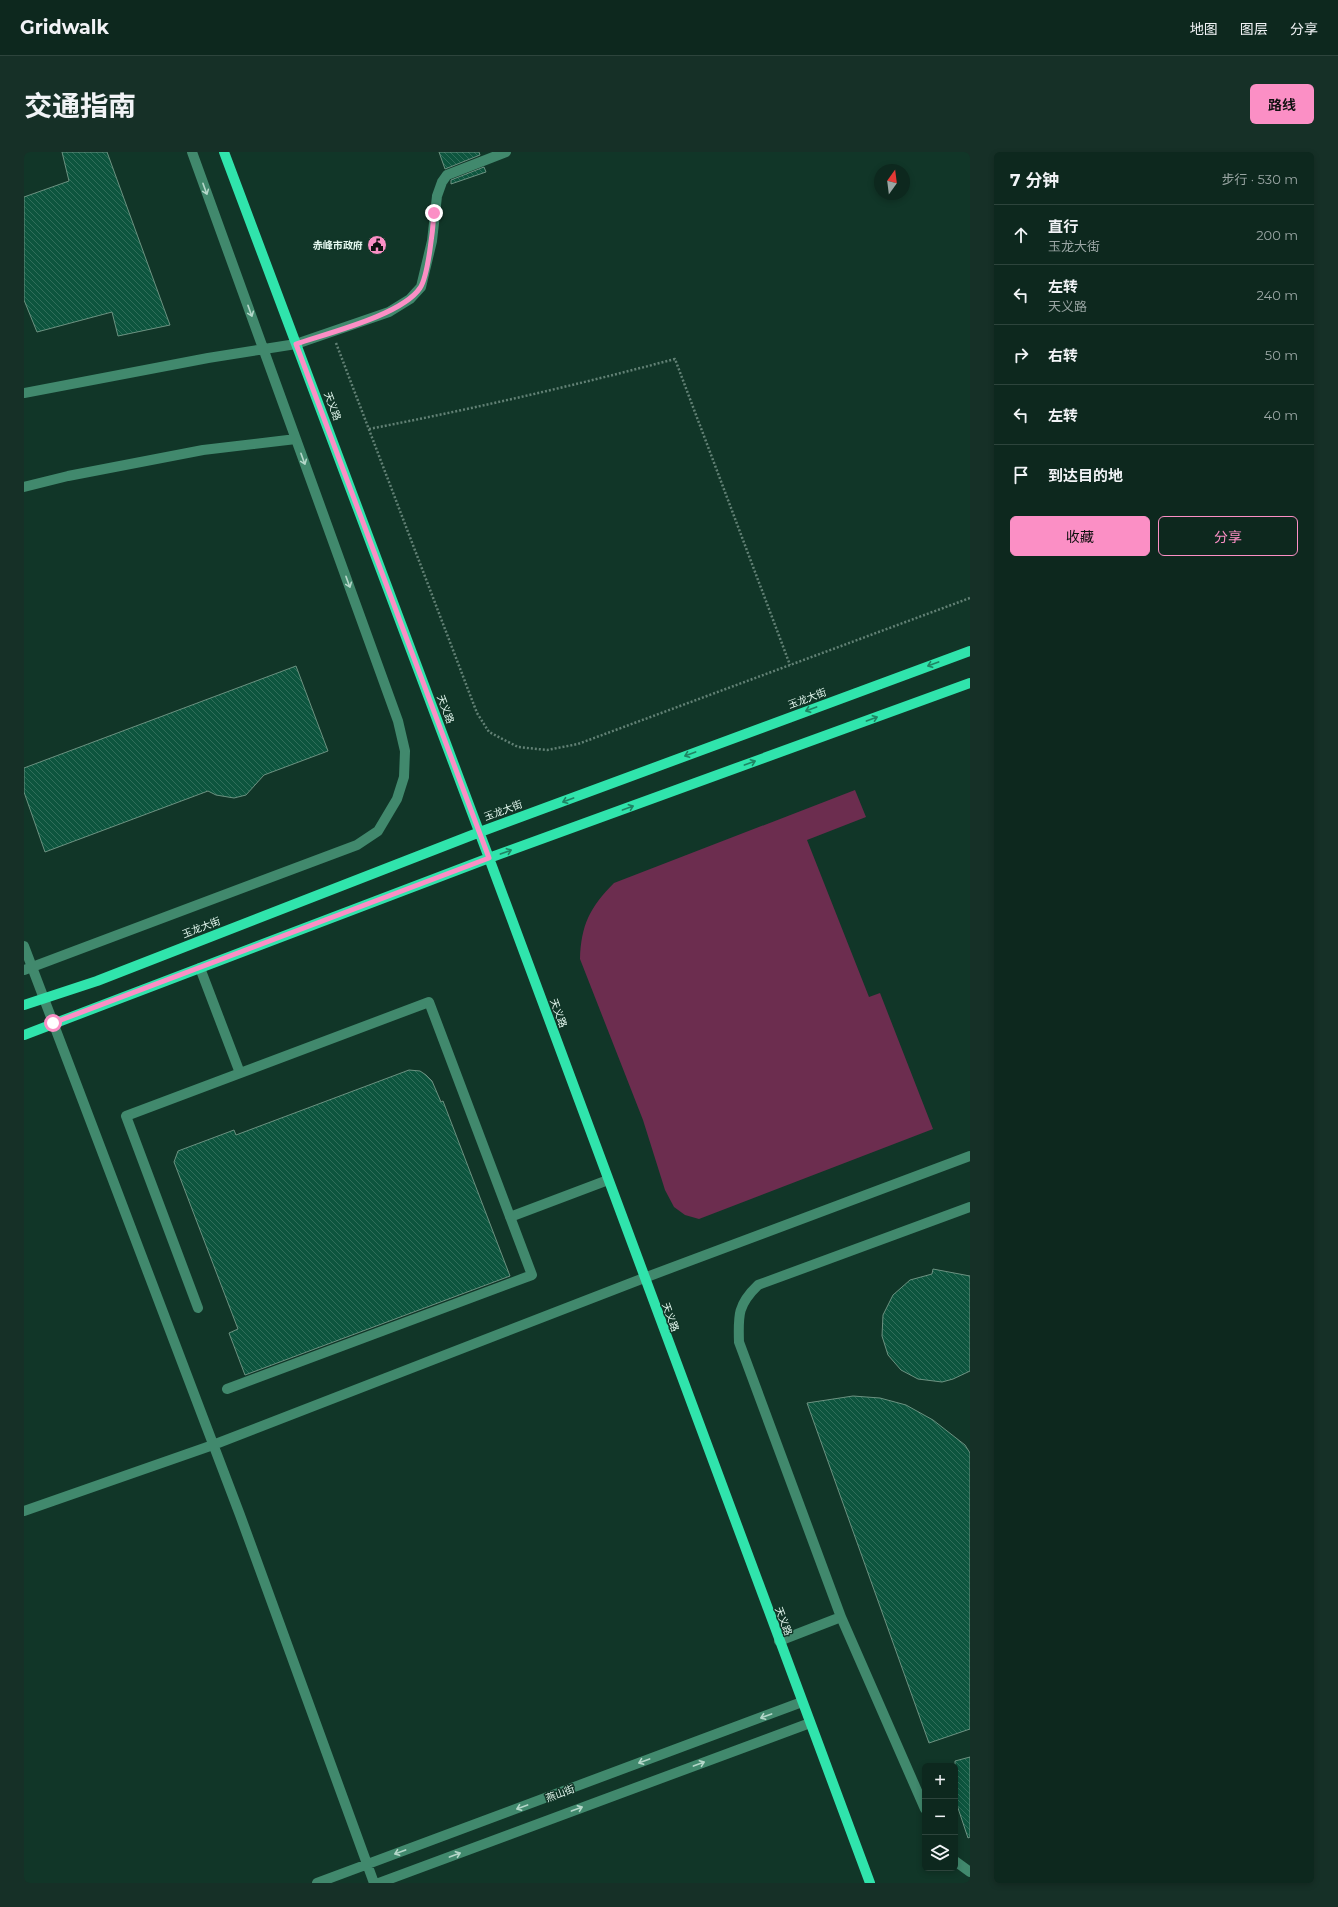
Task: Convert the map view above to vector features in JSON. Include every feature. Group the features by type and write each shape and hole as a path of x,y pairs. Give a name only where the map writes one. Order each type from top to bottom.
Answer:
{"main road":[{"name":"天义路","path":"224,152 480,832 644,1278 870,1883"},
{"name":"玉龙大街","path":"24,1005 96,981 480,832 970,651"},
{"path":"24,1035 489,858 970,683"}],"street":[{"path":"28,968 358,845 378,832 397,799 404,777 405,750 398,721 192,152"},
{"path":"24,393 296,344 389,312 414,295 421,287 432,241 437,196 442,182 447,175 506,152"},
{"path":"24,487 68,476 203,450 296,439"},
{"path":"24,946 28,968 44,998 213,1445 374,1883"},
{"path":"200,968 240,1073"},
{"path":"198,1308 126,1116 429,1002 532,1275 227,1389"},
{"path":"24,1510 213,1445 644,1278 970,1156"},
{"path":"510,1217 608,1180"},
{"path":"922,1802 841,1617 739,1342 738,1321 745,1297 758,1284 970,1207"},
{"path":"779,1641 841,1617"},
{"name":"燕山街","path":"317,1883 802,1702"},
{"path":"380,1883 810,1723"},
{"path":"958,1863 970,1872"}],"path":[{"path":"332,332 477,713 489,732 518,747 547,750 578,744 970,598"},
{"path":"369,429 456,412 580,384 675,359 790,665"}],"shaded area":[{"path":"855,790 866,817 807,840 869,997 880,993 933,1129 699,1219 685,1215 674,1207 665,1190 643,1120 580,959 582,936 588,917 599,900 614,883"}],"building":[{"path":"62,152 107,152 170,325 118,336 112,312 37,332 24,300 24,197 69,181"},
{"path":"439,152 479,152 480,155 445,169"},
{"path":"484,167 486,172 451,184 451,180"},
{"path":"296,666 328,751 264,775 246,795 234,798 216,795 208,791 45,852 24,792 24,768"},
{"path":"409,1070 420,1071 426,1075 432,1081 441,1102 443,1101 510,1276 245,1375 229,1333 238,1329 174,1162 178,1151 234,1130 236,1135"},
{"path":"933,1269 970,1276 970,1371 953,1379 942,1382 918,1379 901,1370 888,1355 882,1336 883,1315 893,1295 910,1280 932,1274"},
{"path":"853,1396 880,1398 906,1405 933,1420 965,1445 970,1453 970,1729 929,1743 807,1403"},
{"path":"970,1757 970,1837 968,1838 958,1808 958,1763 955,1763 955,1761"}],"place":[{"name":"赤峰市政府","path":"377,245"}],"route":[{"path":"53,1023 489,858 296,344 389,312 410,299 421,287 432,241 434,213"}]}
